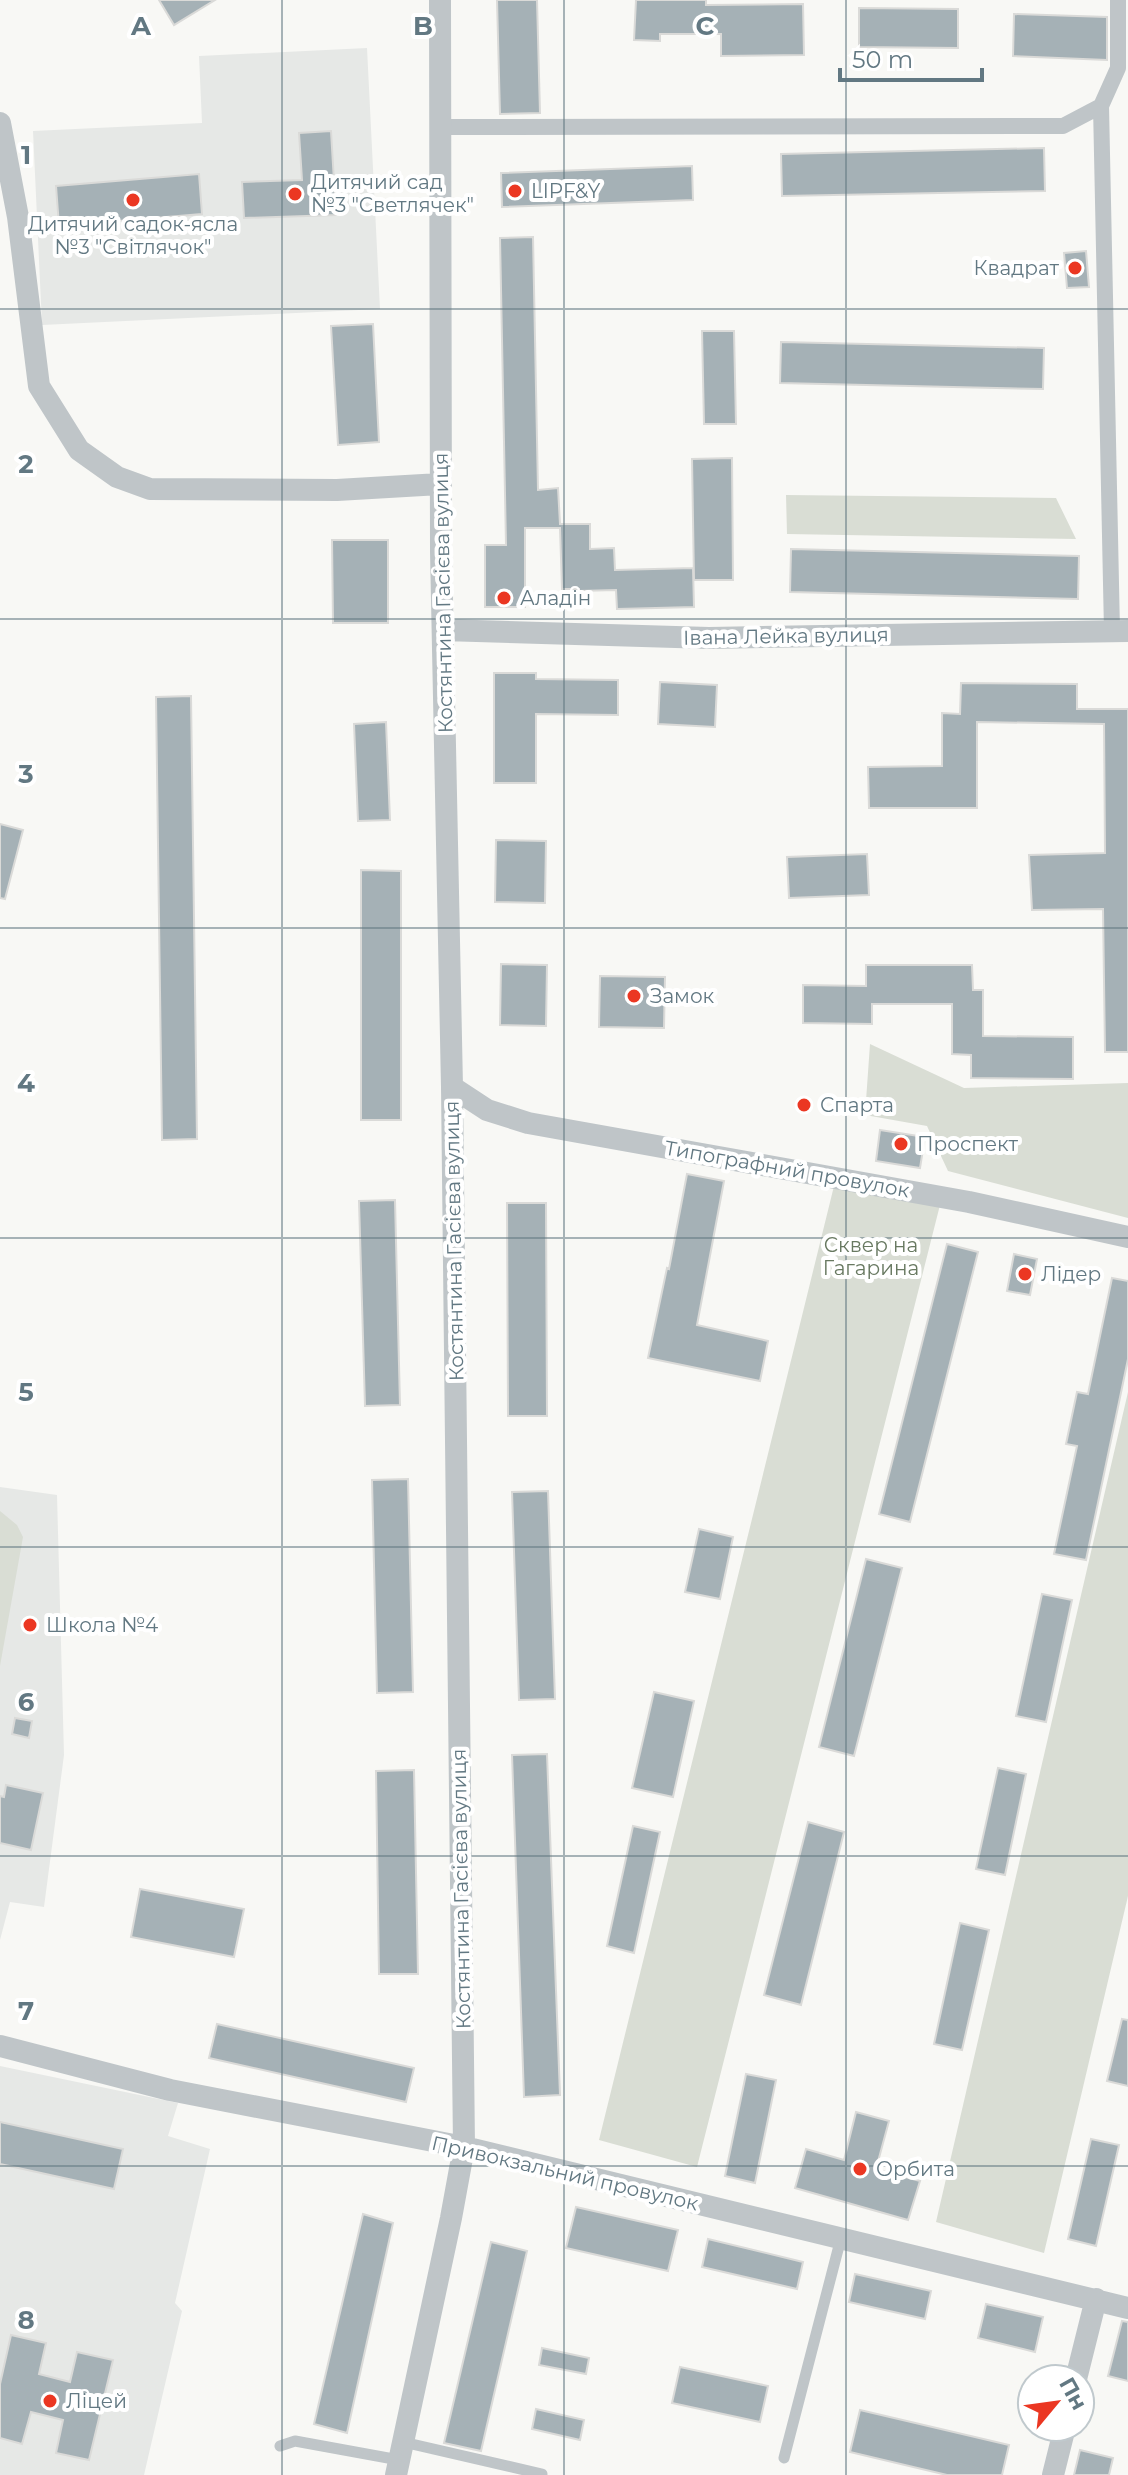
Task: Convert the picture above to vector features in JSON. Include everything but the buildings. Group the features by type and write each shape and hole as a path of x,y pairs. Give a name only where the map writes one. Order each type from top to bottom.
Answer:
{"street":[{"name":"Костянтина Гасієва вулиця","path":"400,2459 464,2147 452,1087 440,484 440,0"},
{"path":"1118,0 1118,68 1101,106 1120,631"},
{"path":"440,127 1063,126 1101,106"},
{"path":"0,123 18,217 39,386 79,450 117,477 150,489 337,490 440,484"},
{"name":"Івана Лейка вулиця","path":"443,630 709,638 1120,631"},
{"name":"Типографний провулок","path":"452,1087 487,1110 528,1123 953,1199 1128,1237"},
{"name":"Привокзальний провулок","path":"0,2046 170,2090 464,2147 1128,2308"},
{"path":"1080,2363 1096,2299"},
{"path":"1053,2475 1061,2443"}],"lane":[{"path":"784,2458 841,2238"},
{"path":"280,2446 295,2441 400,2459 542,2474"}],"shaded area":[{"path":"367,48 380,309 42,325 33,131 202,123 199,56"},
{"name":"Школа №4","path":"0,1487 57,1495 64,1755 44,1907 10,1902 0,1940"},
{"path":"0,2066 178,2103 168,2136 210,2149 175,2303 182,2311 144,2475 0,2475"}],"green space":[{"path":"786,495 1056,498 1076,539 787,534"},
{"path":"870,1044 964,1088 1128,1083 1128,1218 948,1171 927,1126 865,1115"},
{"name":"Сквер на Гагарина","path":"834,1186 941,1201 697,2167 599,2140"},
{"path":"1128,1392 1128,1896 1044,2253 936,2222"},
{"path":"0,1511 17,1525 23,1537 0,1666"}],"place":[{"name":"LIPF&Y","path":"515,191"},
{"name":"Дитячий сад №3 \"Светлячек\"","path":"295,194"},
{"name":"Дитячий садок-ясла №3 \"Світлячок\"","path":"133,200"},
{"name":"Квадрат","path":"1075,268"},
{"name":"Аладін","path":"504,598"},
{"name":"Замок","path":"634,996"},
{"name":"Спарта","path":"804,1105"},
{"name":"Проспект","path":"901,1144"},
{"name":"Лідер","path":"1025,1274"},
{"name":"Школа №4","path":"30,1625"},
{"name":"Орбита","path":"860,2169"},
{"name":"Ліцей","path":"50,2401"}]}
